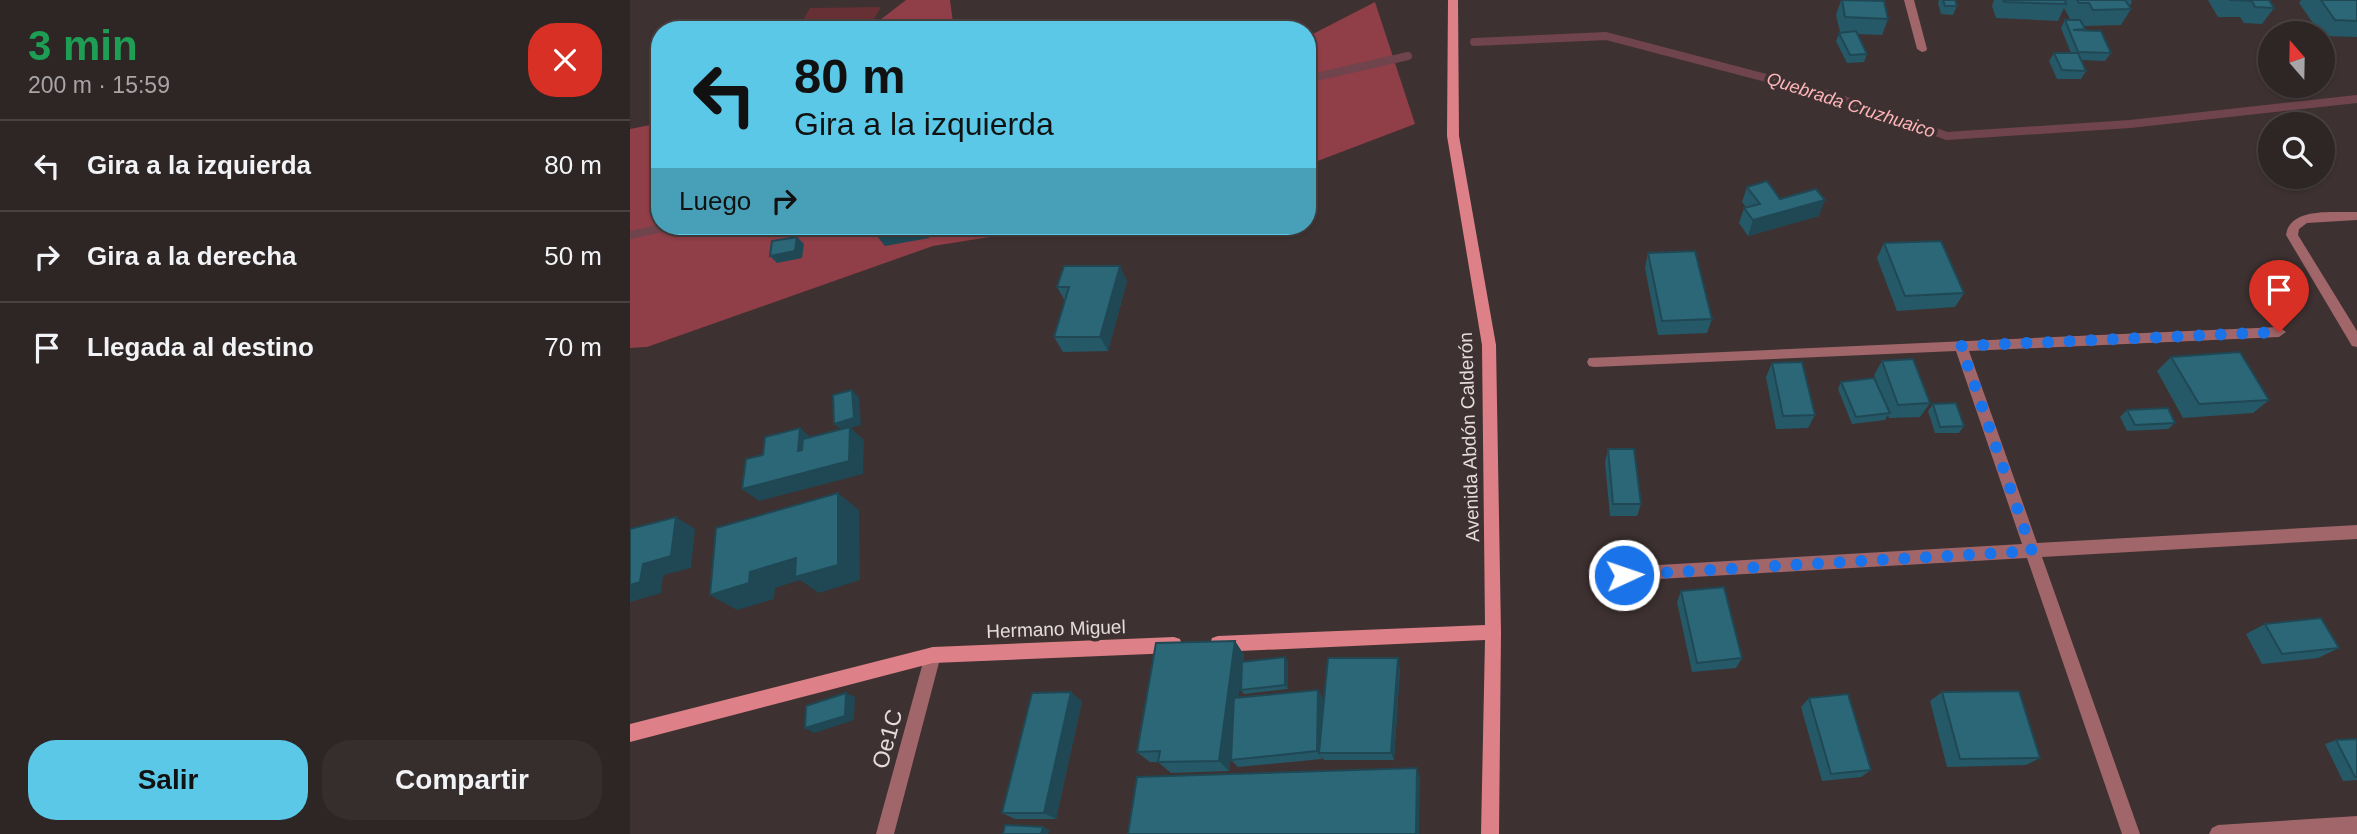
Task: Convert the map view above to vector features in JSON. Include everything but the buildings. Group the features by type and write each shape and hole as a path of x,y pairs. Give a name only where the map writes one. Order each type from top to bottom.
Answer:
{"street":[{"name":"Avenida Abdón Calderón","path":"1453,0 1453,136 1489,345 1493,632 1490,834"},
{"path":"1909,0 1922,49"},
{"path":"2357,216 2304,219 2292,227 2292,235 2357,342"},
{"path":"1594,362 2279,332"},
{"path":"1961,346 2131,834"},
{"path":"1624,575 2357,532"},
{"name":"Hermano Miguel","path":"630,733 933,655 1493,632"},
{"name":"Oe1C","path":"885,834 933,655"},
{"path":"2218,834 2357,825"}],"shaded area":[{"path":"906,0 950,0 953,21 879,21"},
{"path":"1375,2 1415,124 1316,162 1316,32"},
{"path":"881,7 873,21 802,21 810,8"},
{"path":"651,125 651,235 1002,235 933,246 647,347 630,348 630,129"}],"waterway":[{"name":"Quebrada Cruzhuaico","path":"1474,42 1606,36 1827,94 1947,136 2130,124 2357,99"},
{"name":"Quebrada Cruzhuaico","path":"1316,77 1408,56"},
{"name":"Quebrada Cruzhuaico","path":"630,235 651,230"}],"route":[{"path":"1624,575 2032,551 1961,346 2279,332"}]}
